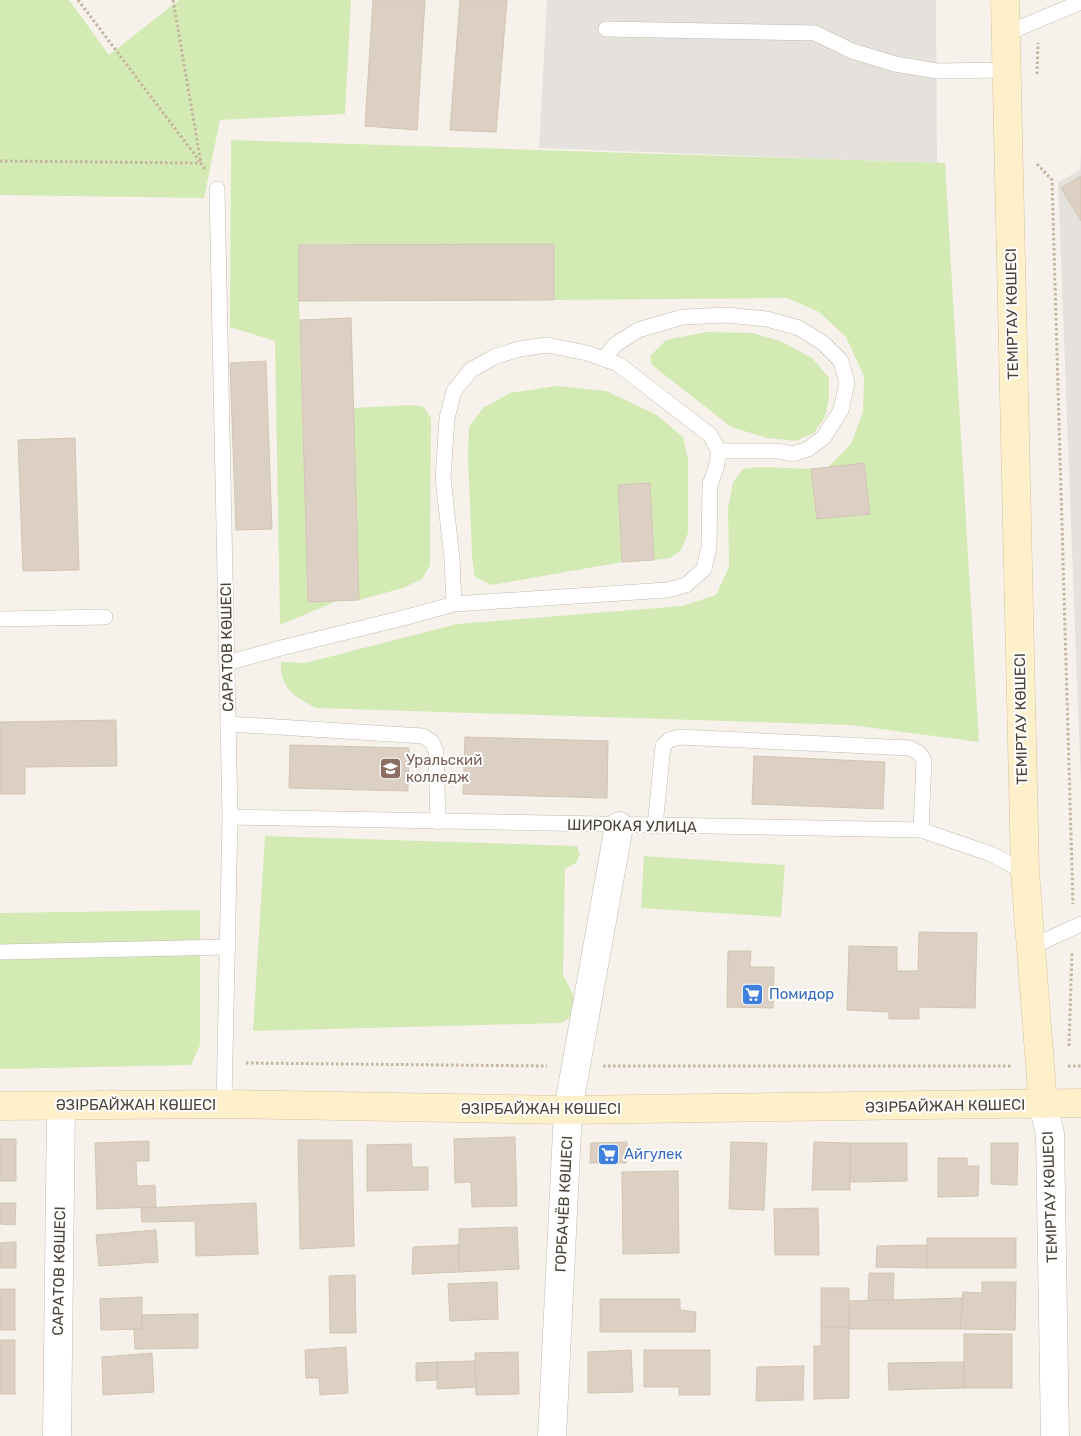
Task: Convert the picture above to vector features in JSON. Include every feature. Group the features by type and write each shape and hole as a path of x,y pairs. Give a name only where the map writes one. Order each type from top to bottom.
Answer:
{"street":[{"name":"ТЕМІРТАУ КӨШЕСІ","path":"1005,0 1025,872 1043,1104 1050,1134 1055,1436"},
{"name":"ГОРБАЧЁВ КӨШЕСІ","path":"552,1436 568,1110 620,826"},
{"name":"ӘЗІРБАЙЖАН КӨШЕСІ","path":"0,1106 224,1104 568,1110 1081,1103"},
{"name":"САРАТОВ КӨШЕСІ","path":"57,1436 61,1106"}],"lane":[{"path":"1005,34 1081,2"},
{"path":"606,29 815,33 852,51 896,64 936,71 1006,70"},
{"name":"САРАТОВ КӨШЕСІ","path":"217,189 230,817 224,1104"},
{"path":"604,359 615,345 638,330 683,317 727,315 767,319 799,328 823,343 841,361 847,383 841,410 824,437 808,449 792,454 778,451 719,451"},
{"path":"227,663 454,604 667,590 686,585 704,569 709,547 710,484 716,469 719,451 710,435 618,364 587,352 547,345 519,349 494,357 471,370 454,391 447,418 443,478 452,559 454,604"},
{"path":"0,619 105,617"},
{"path":"228,724 423,736 432,742 436,751 438,822"},
{"path":"655,826 663,746 669,740 679,737 910,748 919,753 924,760 921,830"},
{"name":"ШИРОКАЯ УЛИЦА","path":"230,817 620,826 921,830 991,854 1025,872"},
{"path":"1031,947 1077,927"},
{"path":"0,952 228,947"}],"path":[{"path":"78,0 201,163 217,189"},
{"path":"173,0 201,163"},
{"path":"1037,79 1040,20"},
{"path":"1033,159 1052,180 1073,892 1077,927 1068,1047"},
{"path":"0,161 201,163"},
{"path":"1068,1057 1068,1066"},
{"path":"225,1062 576,1066 1081,1066"}],"shaded area":[{"path":"547,0 936,0 937,163 539,148"},
{"path":"1081,155 1081,785 1058,182 1080,170"}],"green space":[{"path":"0,0 69,0 109,55 179,0 351,0 345,114 220,120 204,198 0,195"},
{"path":"231,140 945,163 979,742 851,725 316,708 295,696 286,686 283,679 281,662 305,663 457,624 682,606 716,595 729,567 728,508 733,482 743,469 760,467 811,469 817,519 869,514 864,463 828,467 851,444 863,412 864,376 846,337 819,312 787,298 554,300 554,244 299,245 308,602 337,601 280,625 275,341 230,327"},
{"path":"706,332 753,333 780,341 812,358 829,378 829,398 825,417 814,433 795,441 767,438 731,427 652,365 650,356 666,340"},
{"path":"556,386 606,391 657,415 683,437 688,458 688,533 681,550 670,558 654,560 650,484 618,485 622,562 492,585 475,577 472,556 468,458 469,427 483,408 510,393"},
{"path":"411,405 424,407 431,418 430,565 422,579 403,588 359,600 353,408"},
{"path":"265,836 577,846 580,854 576,863 565,869 563,975 574,997 571,1016 562,1023 253,1031"},
{"path":"644,856 785,865 781,917 641,908"},
{"path":"200,910 200,1045 191,1065 0,1069 0,913"}],"building":[{"path":"373,0 425,0 417,130 365,126"},
{"path":"460,0 507,0 496,132 450,130"},
{"path":"1081,176 1081,221 1061,188"},
{"path":"554,244 554,300 299,301 299,245"},
{"path":"351,318 359,600 308,602 300,320"},
{"path":"266,361 272,529 236,530 230,363"},
{"path":"75,438 79,570 23,571 18,440"},
{"path":"864,463 870,514 817,519 811,469"},
{"path":"650,483 654,560 622,562 618,485"},
{"path":"116,720 117,766 25,767 25,794 0,794 0,722"},
{"path":"465,737 608,741 607,798 463,794"},
{"path":"290,745 409,748 408,791 289,788"},
{"path":"754,756 885,762 883,809 752,804"},
{"path":"919,932 977,933 975,1008 919,1007 919,1019 889,1019 889,1012 847,1010 849,946 897,947 897,971 918,971"},
{"path":"728,951 751,951 750,967 774,967 773,1008 727,1007"},
{"path":"515,1137 517,1206 472,1207 471,1182 455,1183 454,1139"},
{"path":"0,1139 16,1139 16,1181 0,1181"},
{"path":"298,1140 352,1140 354,1246 300,1249"},
{"path":"149,1141 149,1161 136,1161 137,1186 155,1185 156,1207 97,1209 95,1143"},
{"path":"627,1142 626,1163 590,1163 591,1143"},
{"path":"731,1142 767,1143 764,1210 729,1209"},
{"path":"814,1142 850,1143 850,1190 812,1190"},
{"path":"850,1143 907,1143 907,1181 850,1182"},
{"path":"991,1143 1018,1143 1017,1185 991,1184"},
{"path":"411,1144 412,1167 428,1167 428,1190 367,1191 367,1145"},
{"path":"938,1158 967,1158 967,1166 979,1166 978,1196 938,1197"},
{"path":"678,1171 679,1253 623,1254 622,1172"},
{"path":"0,1203 16,1203 15,1225 0,1224"},
{"path":"256,1203 258,1254 196,1256 195,1221 142,1222 141,1208"},
{"path":"818,1208 819,1255 775,1255 774,1209"},
{"path":"517,1227 519,1269 459,1272 459,1229"},
{"path":"156,1230 158,1262 99,1266 96,1235"},
{"path":"927,1238 1016,1238 1016,1268 927,1268"},
{"path":"16,1242 16,1268 0,1268 0,1243"},
{"path":"459,1245 459,1272 412,1274 413,1247"},
{"path":"927,1245 927,1268 876,1267 877,1246"},
{"path":"869,1273 894,1273 893,1300 868,1301"},
{"path":"355,1275 356,1333 330,1333 329,1276"},
{"path":"497,1282 498,1319 450,1321 448,1284"},
{"path":"982,1282 1016,1282 1015,1330 960,1329 963,1292 982,1293"},
{"path":"821,1288 849,1288 849,1327 821,1327"},
{"path":"0,1289 15,1289 15,1330 0,1330"},
{"path":"142,1297 142,1329 101,1330 100,1299"},
{"path":"963,1298 960,1329 849,1329 850,1301"},
{"path":"600,1299 680,1299 680,1310 696,1312 695,1332 600,1332"},
{"path":"198,1314 198,1348 135,1349 134,1329 142,1329 142,1315"},
{"path":"821,1327 849,1327 849,1398 814,1399 814,1346 821,1346"},
{"path":"964,1334 1012,1334 1012,1388 964,1388"},
{"path":"0,1340 15,1340 15,1394 0,1394"},
{"path":"346,1347 348,1393 320,1395 319,1378 306,1378 305,1350"},
{"path":"631,1350 633,1392 588,1393 588,1352"},
{"path":"644,1350 710,1350 710,1395 679,1395 679,1387 644,1387"},
{"path":"518,1352 519,1394 476,1395 475,1353"},
{"path":"152,1353 154,1392 103,1395 102,1357"},
{"path":"475,1361 476,1387 437,1389 437,1362"},
{"path":"437,1362 437,1380 416,1381 416,1363"},
{"path":"964,1362 964,1388 889,1390 888,1363"},
{"path":"804,1366 803,1400 756,1401 757,1367"}],"place":[{"name":"Уральский колледж","path":"390,769"},
{"name":"Помидор","path":"753,994"},
{"name":"Айгулек","path":"608,1154"}]}
